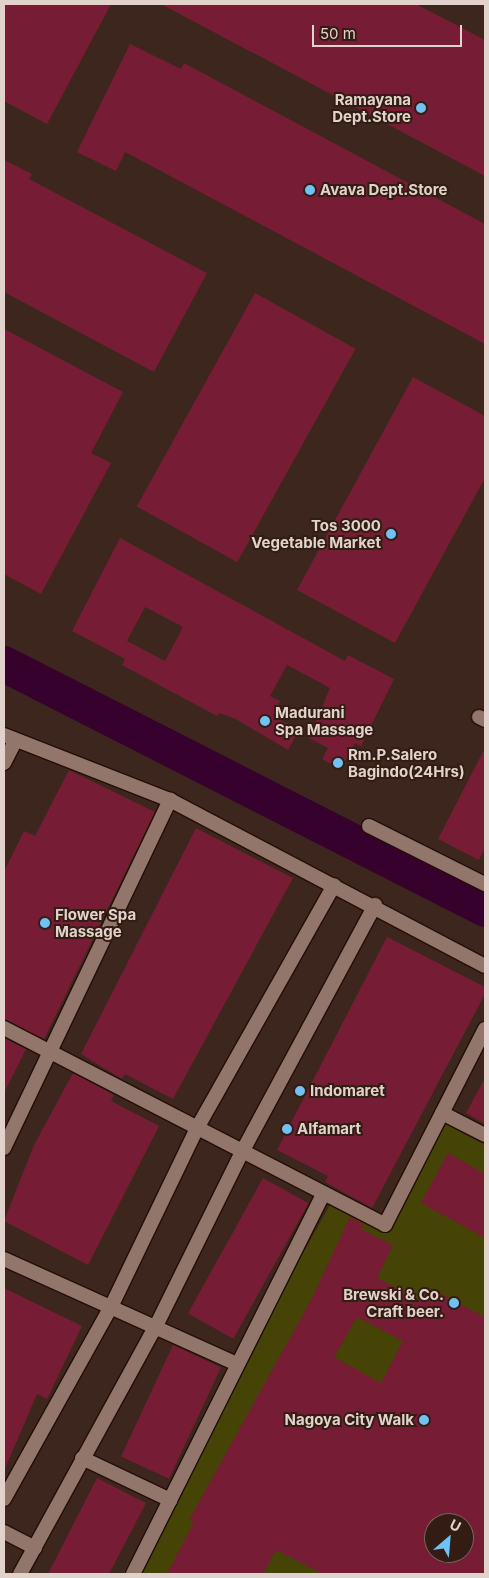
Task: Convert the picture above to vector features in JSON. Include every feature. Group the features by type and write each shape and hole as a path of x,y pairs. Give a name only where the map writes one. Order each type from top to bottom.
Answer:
{"street":[{"path":"4,763 9,738 170,800 485,966"},
{"path":"4,1148 48,1051 170,800"},
{"path":"369,826 485,884"},
{"path":"4,1500 111,1307 196,1130 334,885"},
{"path":"20,1574 156,1326 241,1154 374,906"},
{"path":"4,1028 241,1154 385,1225 485,1029"},
{"path":"442,1113 485,1135"},
{"path":"133,1574 323,1194"},
{"path":"4,1259 237,1364"},
{"path":"82,1458 170,1500"},
{"path":"4,1532 35,1548"}],"shaded area":[{"path":"431,1116 485,1145 485,1574 123,1574 335,1196 383,1216"}],"building":[{"path":"4,4 111,4 47,124 4,101"},
{"name":"Ramayana Dept.Store","path":"161,4 416,4 485,40 485,176"},
{"name":"Avava Dept.Store","path":"130,44 181,69 184,63 485,224 485,344 125,152 116,171 77,152"},
{"path":"4,160 32,174 29,179 207,273 154,372 4,292"},
{"path":"255,293 356,349 237,562 137,506"},
{"path":"4,329 123,392 91,453 111,463 41,594 4,574"},
{"name":"Tos 3000 Vegetable Market","path":"413,377 485,416 485,478 395,643 297,590"},
{"path":"120,538 345,661 348,655 394,679 361,746 355,743 341,769 322,759 328,748 309,738 330,688 287,665 270,696 280,701 273,716 299,730 288,750 236,719 219,713 217,716 122,665 125,659 72,631","holes":["145,607 183,627 165,661 127,641"]},
{"path":"485,748 485,848 479,860 438,839"},
{"path":"69,770 155,812 44,1039 4,1019 4,872 24,831 35,836"},
{"path":"196,828 293,878 173,1099 125,1074 122,1079 81,1054"},
{"path":"387,937 485,987 485,994 372,1208 325,1182 328,1176 277,1150"},
{"path":"4,1038 26,1049 4,1093"},
{"path":"73,1073 114,1095 111,1101 159,1126 88,1265 4,1221 34,1145"},
{"path":"485,1078 485,1124 466,1113"},
{"path":"448,1153 485,1174 485,1238 421,1203"},
{"path":"263,1178 308,1203 233,1339 188,1314"},
{"path":"350,1217 363,1224 361,1229 393,1245 377,1278 423,1302 430,1288 485,1317 485,1574 323,1574 276,1550 263,1574 167,1574 194,1522 189,1520 311,1300","holes":["357,1317 403,1341 381,1383 334,1357"]},
{"path":"4,1288 82,1326 47,1399 37,1394 4,1471"},
{"path":"173,1345 221,1367 169,1479 121,1456"},
{"path":"97,1478 146,1503 109,1574 48,1574"}],"waterway":[{"path":"4,664 485,909"}],"place":[{"name":"Ramayana Dept.Store","path":"421,108"},
{"name":"Avava Dept.Store","path":"310,190"},
{"name":"Tos 3000 Vegetable Market","path":"391,534"},
{"name":"Madurani Spa Massage","path":"265,721"},
{"name":"Rm.P.Salero Bagindo(24Hrs)","path":"338,763"},
{"name":"Flower Spa Massage","path":"45,923"},
{"name":"Indomaret","path":"300,1091"},
{"name":"Alfamart","path":"287,1129"},
{"name":"Brewski & Co. Craft beer.","path":"454,1303"},
{"name":"Nagoya City Walk","path":"424,1420"}]}
